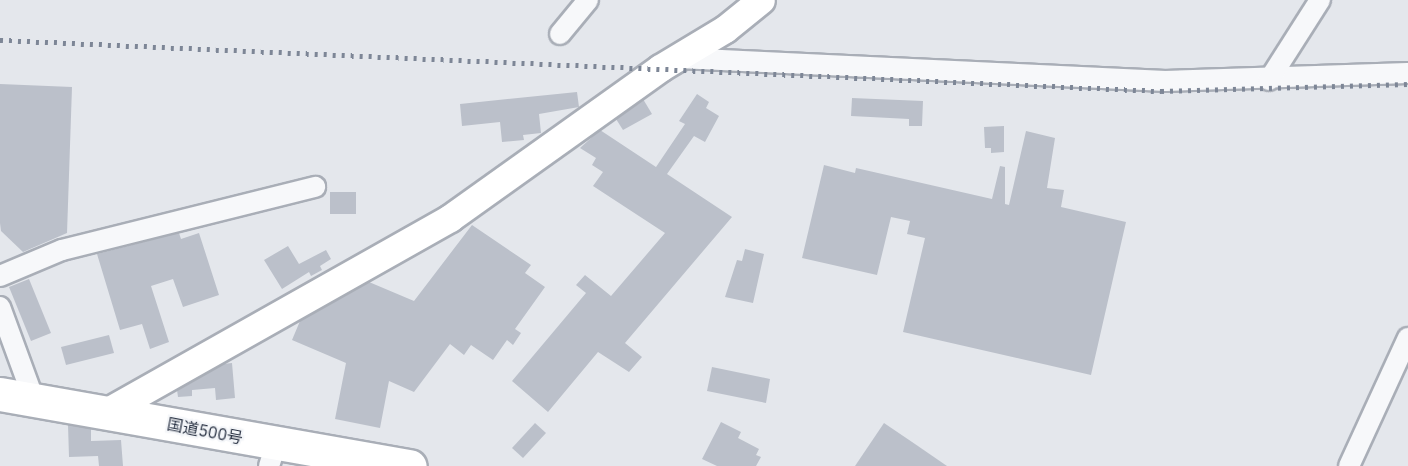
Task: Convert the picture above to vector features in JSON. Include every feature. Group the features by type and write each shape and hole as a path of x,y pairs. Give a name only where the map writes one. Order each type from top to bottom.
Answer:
{"highway":[{"name":"国道500号","path":"0,394 106,411 272,455 410,466"}],"street":[{"path":"560,34 588,0"},
{"path":"106,411 450,218 679,58 725,29 762,0"},
{"path":"1269,80 1320,0"},
{"path":"679,58 1165,81 1269,80 1408,73"},
{"path":"0,276 62,250 315,187"},
{"path":"0,308 34,400"},
{"path":"1349,466 1408,338"}],"building":[{"path":"0,84 72,87 67,233 23,252 1,231"},
{"path":"577,92 579,107 539,114 541,133 523,135 524,140 502,142 500,122 462,126 460,104"},
{"path":"697,94 709,102 706,108 719,116 705,142 694,136 667,174 732,217 625,343 642,357 629,372 598,352 548,412 512,381 586,293 576,285 585,275 611,296 665,233 593,186 603,172 592,165 596,158 580,148 600,130 656,167 685,124 679,121"},
{"path":"852,98 923,101 922,126 909,126 909,119 851,116"},
{"path":"643,99 652,114 623,130 616,119"},
{"path":"1004,126 1004,152 991,153 991,148 985,148 984,127"},
{"path":"1026,131 1055,138 1047,188 1064,190 1061,207 1126,222 1091,375 903,332 925,238 907,234 910,221 891,217 877,275 802,258 824,165 855,173 856,168 992,199 1000,166 1005,167 1005,204 1009,205"},
{"path":"330,192 356,192 356,214 330,214"},
{"path":"472,225 531,265 525,273 545,287 515,329 521,333 513,345 507,340 493,360 471,345 464,355 450,344 414,392 389,381 380,428 335,419 346,363 292,340 300,321 369,282 414,301"},
{"path":"179,233 181,239 199,233 219,295 183,307 173,279 151,286 169,342 150,349 142,324 120,330 97,254"},
{"path":"288,246 299,264 326,250 331,259 320,266 322,270 311,276 309,272 282,289 264,260"},
{"path":"745,249 764,254 753,303 725,297 737,260 742,261"},
{"path":"29,279 51,333 31,341 9,287"},
{"path":"109,335 114,353 66,365 61,347"},
{"path":"232,363 235,398 216,400 215,388 192,390 192,396 178,397 177,390 223,364"},
{"path":"712,367 770,379 766,403 707,391"},
{"path":"721,422 741,432 738,438 759,449 756,455 761,457 756,466 717,466 702,459"},
{"path":"535,423 546,433 523,458 512,448"},
{"path":"884,423 915,444 947,466 855,466"},
{"path":"68,425 91,429 91,441 121,440 123,466 99,466 98,456 69,457"}],"railway":[{"path":"0,40 1161,91 1408,84"}]}
